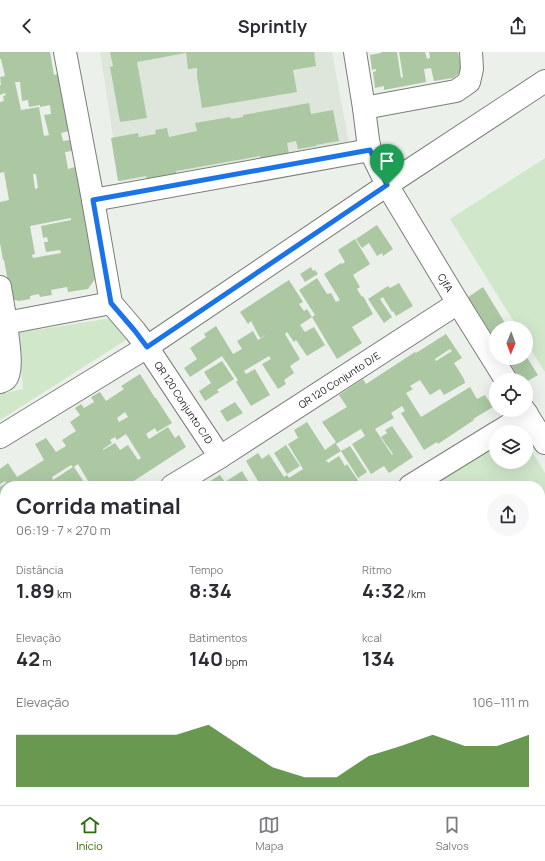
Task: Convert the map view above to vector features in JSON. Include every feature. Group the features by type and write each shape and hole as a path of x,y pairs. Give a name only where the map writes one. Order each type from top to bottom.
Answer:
{"street":[{"path":"6,323 111,303 65,52"},
{"name":"CjfA","path":"354,52 370,150 387,185 502,373"},
{"path":"364,108 456,92 469,82 472,69 471,52"},
{"path":"0,437 147,347 545,80"},
{"path":"93,200 370,150"},
{"path":"0,287 10,362 10,372 6,379 0,382"},
{"name":"QR 120 Conjunto C/D","path":"111,303 147,347 220,457"},
{"name":"QR 120 Conjunto D/E","path":"180,481 220,457 458,303"},
{"path":"507,425 519,417"},
{"path":"529,417 545,443"},
{"path":"418,481 489,437"}],"shaded area":[{"path":"100,52 332,52 349,144 120,182"}],"green space":[{"path":"545,158 545,372 533,353 533,321 514,321 450,219"},
{"path":"112,318 121,329 126,340 0,420 0,394 23,389 17,333"},
{"path":"489,447 489,469 533,469 533,453 545,473 545,481 437,481"}],"building":[{"path":"0,52 50,52 54,75 59,74 69,131 61,133 63,141 70,140 72,151 65,152 68,169 75,167 80,187 95,279 88,289 68,292 67,287 51,290 52,295 40,297 39,294 30,296 30,299 19,301 11,299 0,243 0,202 9,200 4,172 0,173 0,102 4,101 3,96 6,95 5,93 0,95 0,77 5,76 0,59","holes":["15,82 20,82 22,101 28,100 29,107 50,105 51,114 44,115 49,135 44,136 39,107 21,110","33,174 36,174 38,188 35,189","71,218 71,220 41,226 43,238 47,237 48,242 44,242 46,252 60,250 61,253 33,258 32,255 35,254 30,226"]},
{"path":"110,52 186,53 137,62 147,118 120,122 110,67 113,66"},
{"path":"186,52 314,52 316,66 293,70 297,92 202,108 197,68 188,69"},
{"path":"381,52 397,52 401,78 403,77 399,52 425,52 427,59 430,58 429,52 458,52 462,71 453,78 434,81 431,68 424,69 426,82 384,90 384,86 375,88 373,72 376,71 376,69 372,70 370,55"},
{"path":"309,103 311,114 333,110 339,141 298,149 296,141 287,143 289,154 261,160 260,156 176,171 176,174 147,179 146,176 118,181 111,138 138,133 139,137 156,134 155,130 167,128 169,137 197,131 195,123 230,117 231,119 243,117 243,115"},
{"path":"377,225 393,249 383,256 382,253 377,256 369,243 362,248 356,239"},
{"path":"355,239 370,264 353,275 360,287 357,289 362,297 363,296 373,314 352,327 362,343 337,359 312,317 315,315 299,290 317,278 327,294 331,293 336,302 340,300 324,274 345,262 338,250"},
{"path":"311,267 313,271 315,270 318,274 305,282 300,274"},
{"path":"289,280 303,302 299,304 304,311 307,309 312,317 300,325 305,332 314,327 325,345 307,356 296,340 294,342 287,332 285,334 300,359 290,366 294,373 284,380 286,384 278,389 262,364 271,359 269,356 244,371 246,374 255,369 270,395 251,406 236,382 238,380 222,356 190,377 184,368 197,359 190,348 206,337 204,334 216,326 233,354 242,349 237,341 253,331 258,340 267,334 260,338 251,321 248,324 240,312"},
{"path":"399,283 413,306 396,316 383,297 380,299 392,317 384,323 368,299 388,286 390,288"},
{"path":"483,287 504,321 489,321 489,330 468,297"},
{"path":"446,334 462,358 454,363 465,383 444,395 440,389 430,395 420,380 410,386 413,389 406,393 421,417 470,387 477,399 485,395 489,401 489,409 438,444 437,442 424,450 401,413 405,411 402,406 391,413 394,418 375,429 392,455 393,454 381,437 387,433 385,430 392,426 413,457 389,473 384,466 371,474 352,444 365,436 361,429 336,444 341,451 325,461 328,463 339,456 345,466 347,464 358,481 258,481 246,461 258,453 262,459 269,454 284,477 287,475 289,478 303,469 288,444 298,438 294,430 307,422 325,450 336,442 322,422 347,407 339,395 363,379 366,384","holes":["450,349 452,351 436,361 435,359"]},
{"path":"222,361 234,379 217,390 219,392 205,401 199,391 211,383 204,372"},
{"path":"511,365 532,365 538,375 533,378 533,373 516,373"},
{"path":"140,374 172,423 157,432 155,428 146,434 149,439 168,427 175,438 179,435 186,447 134,481 88,481 78,464 74,467 83,481 0,481 0,469 8,463 17,477 44,460 35,444 46,438 56,452 66,446 62,440 76,431 70,422 80,415 75,408 81,404 84,408 94,402 91,397 100,392 106,401 124,389 121,386","holes":["125,412 128,417 119,422 117,418","126,434 141,458 138,460 128,445 120,450 115,443 103,450 112,443 110,440 115,437 117,440","71,465 73,467 53,480 52,477"]},
{"path":"235,402 243,413 227,422 220,411"},
{"path":"286,445 300,466 287,474 274,453"},
{"path":"350,446 367,472 358,478 341,451"},
{"path":"242,471 248,481 227,481"},
{"path":"220,475 224,481 210,481"}],"route":[{"path":"370,150 387,185 147,347 111,303 93,200 370,150"}]}
